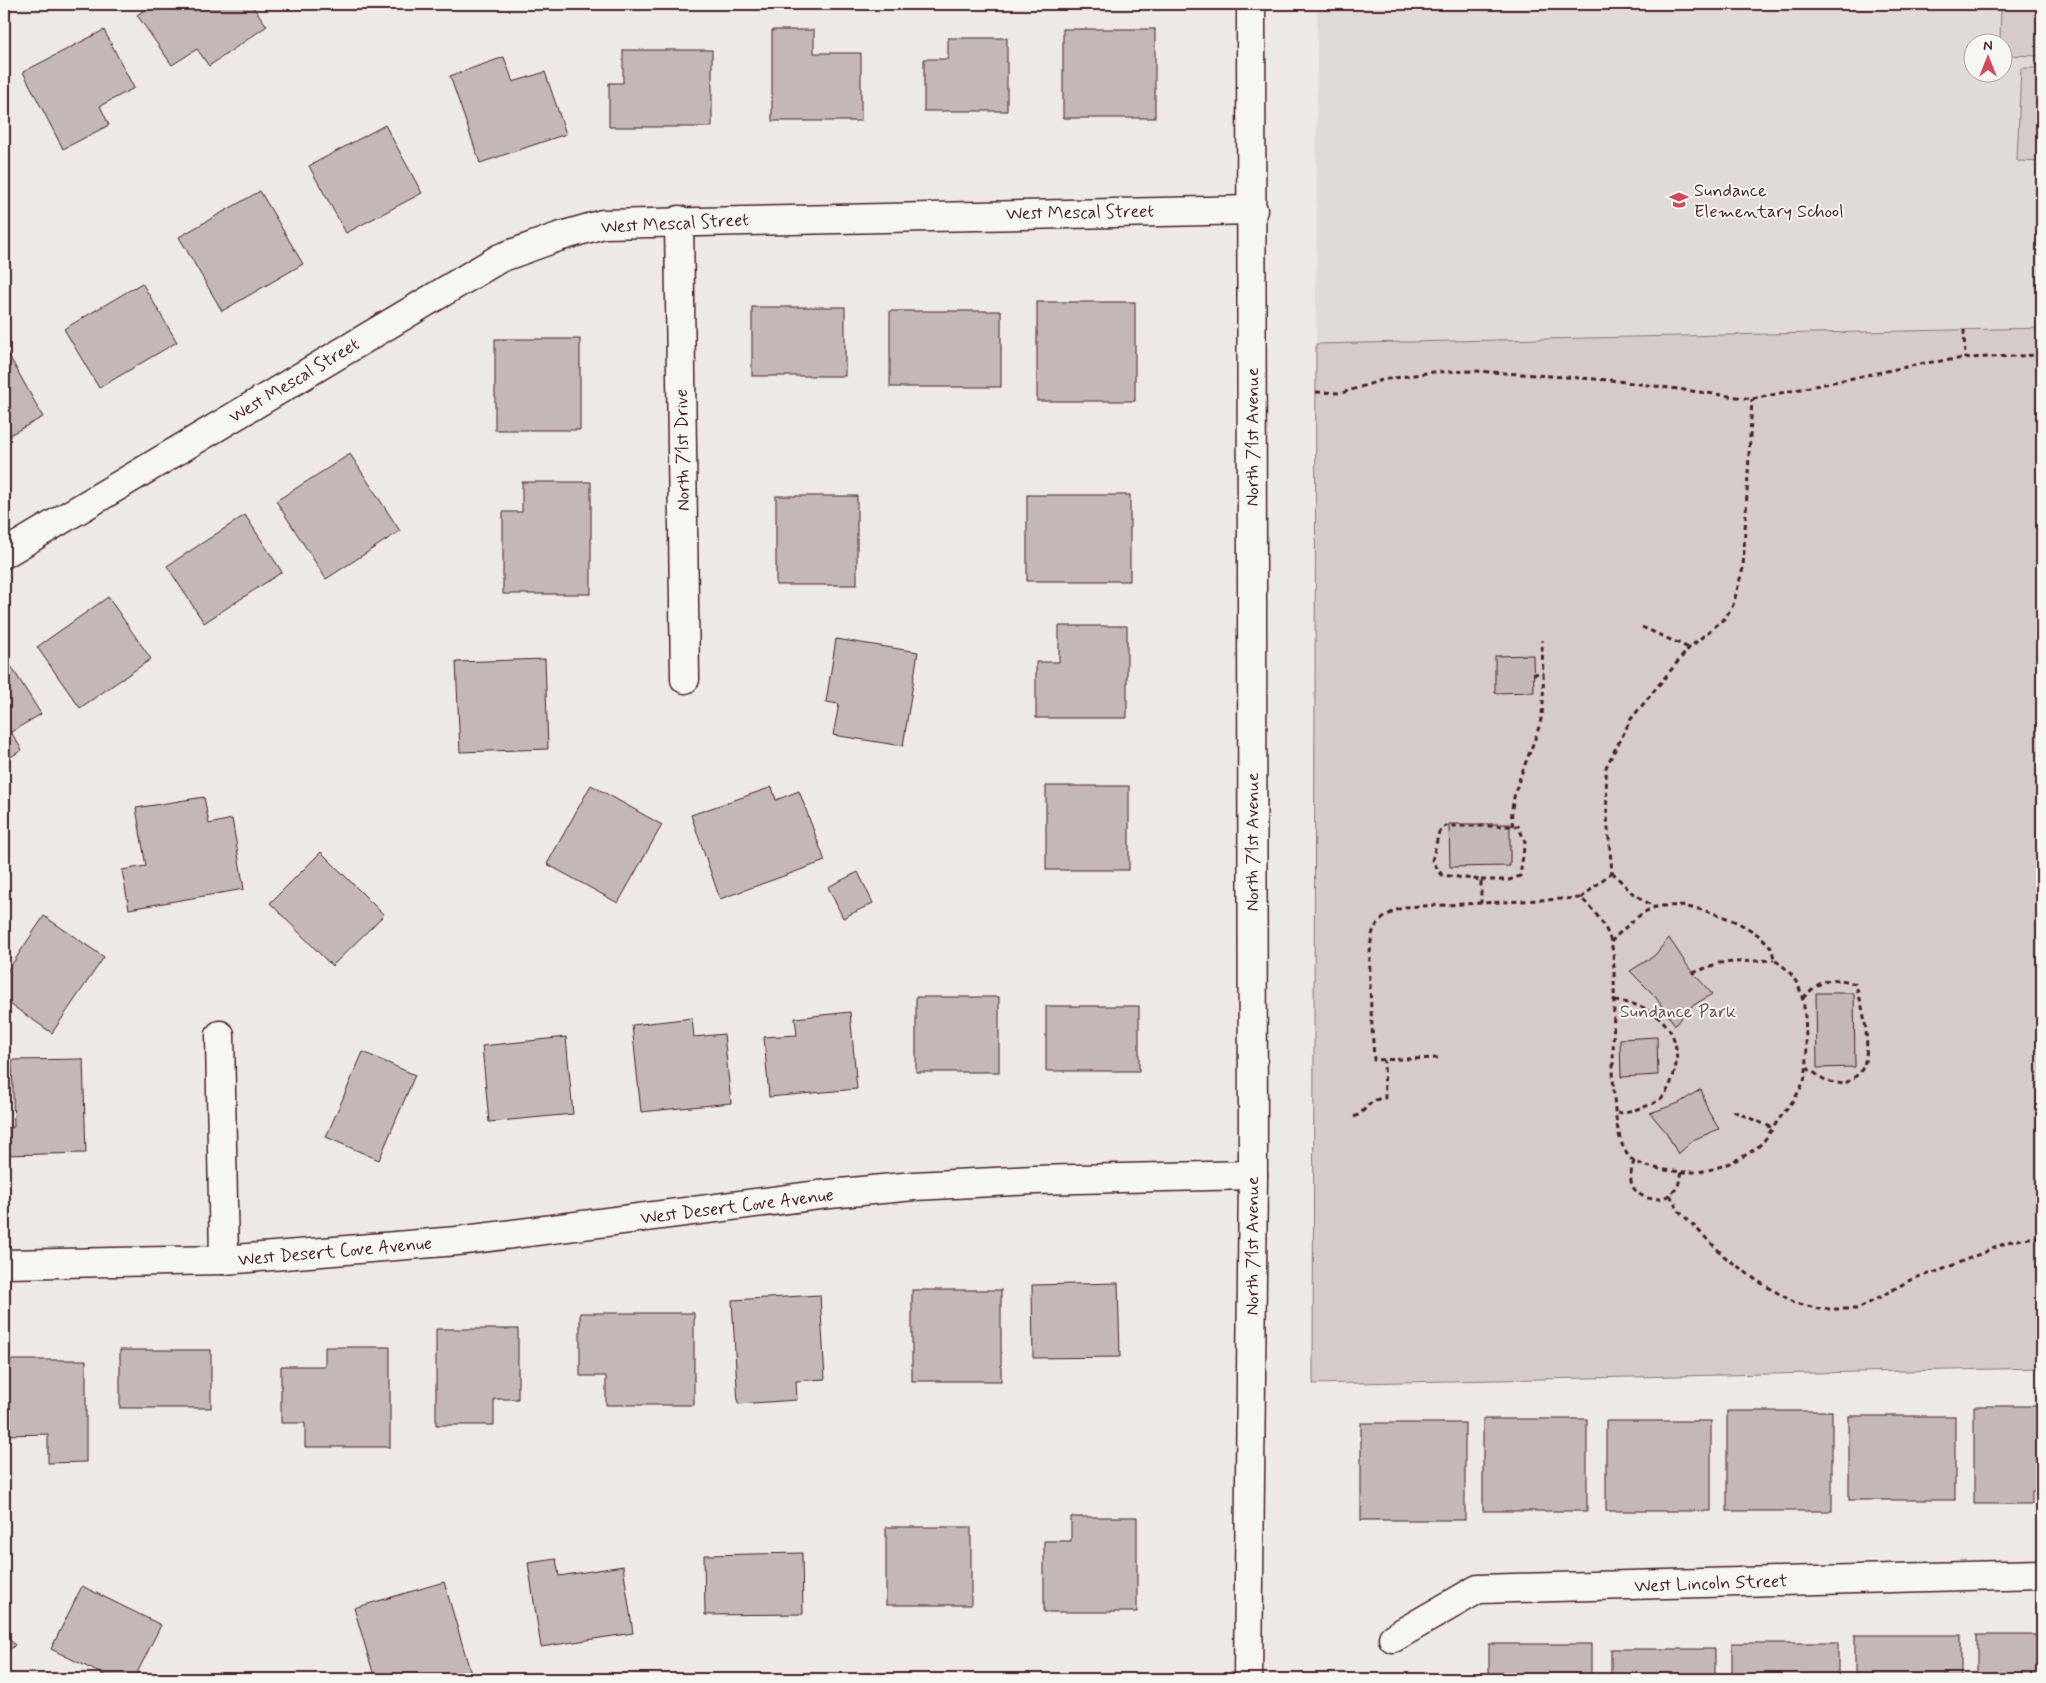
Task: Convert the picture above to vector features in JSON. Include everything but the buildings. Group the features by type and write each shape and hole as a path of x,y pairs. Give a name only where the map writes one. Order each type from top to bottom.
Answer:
{"street":[{"name":"North 71st Avenue","path":"1248,1679 1253,1175 1252,4"},
{"name":"West Mescal Street","path":"4,554 500,258 558,237 604,224 679,220 1253,210"},
{"name":"North 71st Drive","path":"679,220 685,679"},
{"name":"West Desert Cove Avenue","path":"220,1035 224,1260"},
{"name":"West Desert Cove Avenue","path":"4,1264 224,1260 457,1241 819,1195 914,1186 1043,1179 1253,1175"},
{"name":"West Lincoln Street","path":"1393,1638 1478,1589 2042,1574"}],"path":[{"path":"1964,330 1965,358"},
{"path":"1316,392 1342,393 1382,380 1433,372 1475,371 1610,380 1752,399 1925,363 1965,358 2042,355"},
{"path":"1752,399 1743,558 1733,605 1724,618 1689,648 1631,719 1606,767 1606,810 1612,872 1630,892 1654,907 1690,907 1720,916 1756,933 1771,947 1774,960"},
{"path":"1642,627 1689,648"},
{"path":"1513,826 1512,806 1538,733 1542,713 1542,640"},
{"path":"1533,674 1543,673"},
{"path":"1445,826 1518,826 1525,841 1520,876 1509,880 1481,880 1442,875 1432,861 1439,832 1445,826"},
{"path":"1438,1058 1374,1060 1370,950 1373,930 1380,921 1390,912 1404,907 1581,898 1612,872"},
{"path":"1481,880 1481,903"},
{"path":"1581,898 1592,908 1611,942 1614,1001 1612,1033 1615,1114 1626,1153 1634,1161 1682,1172 1701,1173 1718,1168 1761,1144 1804,1081 1807,1067 1803,998 1787,968 1774,960 1720,963 1693,973"},
{"path":"1611,942 1624,928 1654,907"},
{"path":"1803,998 1812,988 1830,979 1841,978 1855,984 1860,997 1866,1027 1865,1060 1861,1071 1845,1084 1828,1082 1807,1067"},
{"path":"1614,1001 1638,1004 1668,1026 1674,1036 1677,1060 1670,1087 1660,1098 1651,1104 1615,1114"},
{"path":"1354,1117 1362,1114 1369,1103 1385,1098 1384,1060"},
{"path":"1733,1110 1773,1128"},
{"path":"1634,1161 1630,1174 1632,1184 1641,1195 1652,1199 1661,1199 1670,1195 1676,1189 1682,1172"},
{"path":"1670,1195 1679,1211 1724,1257 1795,1304 1820,1309 1858,1309 1914,1278 1939,1271 2011,1241 2042,1236"}],"shaded area":[{"name":"Sundance Elementary School","path":"1317,4 2042,4 2042,328 1316,344"}],"green space":[{"path":"2001,4 2042,4 2042,56 2014,55 2014,32 2000,32"},
{"path":"2021,68 2042,68 2042,162 2017,161"},
{"name":"Sundance Park","path":"2042,328 2042,1368 1313,1384 1316,344"}],"place":[{"name":"Sundance Elementary School","path":"1679,200"}]}
